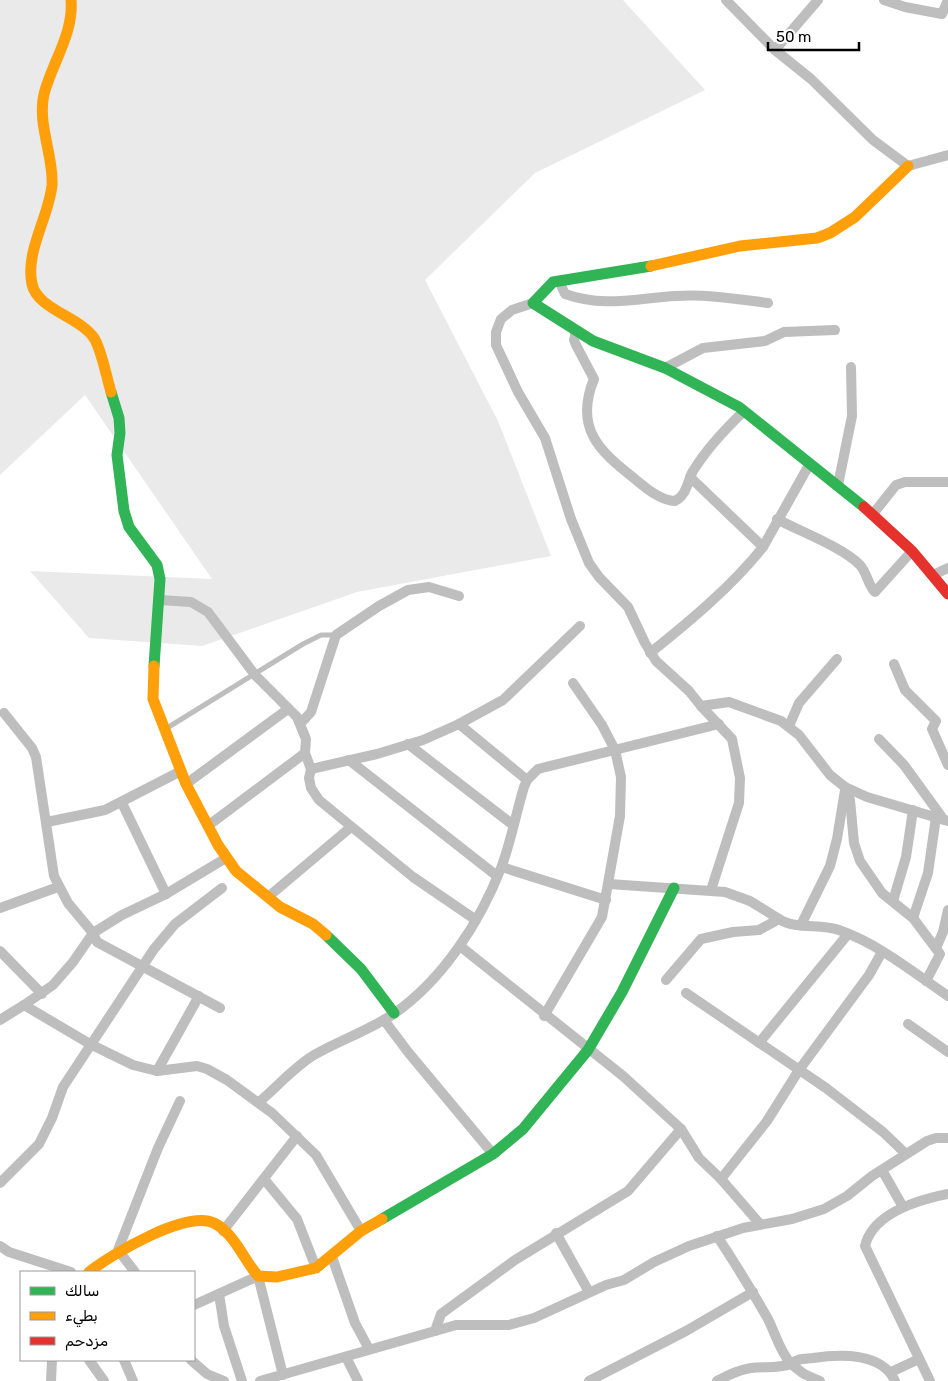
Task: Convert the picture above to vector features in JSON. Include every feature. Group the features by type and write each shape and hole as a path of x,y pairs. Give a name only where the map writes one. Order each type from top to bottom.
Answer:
{"street":[{"path":"71,0 72,10 65,36 44,96 43,118 52,184 30,270 32,287 41,300 82,326 94,338 119,418 120,432 117,455 124,511 129,527 157,565 160,579 152,694 164,730 186,784 226,858 236,871 280,907 313,924 337,944 360,969 420,1067 493,1154"},
{"path":"726,0 775,50 811,79 873,140 908,166"},
{"path":"775,50 818,0"},
{"path":"884,0 904,7 942,14 948,0"},
{"path":"712,890 739,803 740,778 732,740 701,706 690,690 650,653 628,607 599,577 589,563 571,519 545,438 498,352 495,335 499,322 512,310 533,304 551,283 646,267 740,246 817,238 828,235 860,212 908,166 948,155"},
{"path":"559,281 565,294 594,302 703,296 768,303"},
{"path":"533,304 576,332 665,368 744,411 873,514 912,551 948,594"},
{"path":"665,368 703,348 765,341 784,332 835,330"},
{"path":"576,332 574,340 576,346 593,375 586,413 595,441 602,451 638,481 669,500 675,501 681,497 690,477 708,448 744,411"},
{"path":"838,485 852,416 851,367"},
{"path":"650,653 718,594 763,547 809,464"},
{"path":"690,477 763,547"},
{"path":"873,514 896,485 904,482 948,482"},
{"path":"777,519 838,549 852,558 864,570 874,592 878,591 886,578 912,551"},
{"path":"933,574 948,568"},
{"path":"301,723 311,712 336,636 379,606 408,590 429,587 459,596"},
{"path":"160,600 185,601 201,606 208,612 255,675 301,723 306,738 305,753 311,769 309,778 311,788 319,800 413,877 476,920"},
{"path":"311,769 408,744 459,724 503,700 580,626"},
{"path":"789,726 799,703 837,659"},
{"path":"894,664 908,693 936,722 932,730 948,765"},
{"path":"544,1016 596,931 606,900 622,797 619,764 615,750 602,725 573,683"},
{"path":"701,706 721,702 736,704 770,715 789,726 805,741 830,775 845,787 866,797 943,819"},
{"path":"186,784 288,709"},
{"path":"4,714 32,748 36,757 47,822 49,850 58,887 98,942 220,1008"},
{"path":"459,724 527,780"},
{"path":"259,1102 313,1055 389,1016 425,988 460,946 476,920 499,872 527,780 538,768 719,724"},
{"path":"879,739 904,765 943,819"},
{"path":"408,744 513,825"},
{"path":"209,825 305,753"},
{"path":"349,760 499,872 606,900"},
{"path":"47,822 87,815 122,802 181,771"},
{"path":"845,787 852,807 856,852 878,888 913,918 940,956 926,981"},
{"path":"801,925 832,861 845,787"},
{"path":"122,802 166,894"},
{"path":"893,901 906,857 913,810"},
{"path":"913,918 943,819"},
{"path":"268,897 351,827"},
{"path":"0,1020 42,994 73,962 93,933 122,915 166,894 226,858"},
{"path":"609,884 712,890 742,897 792,925 830,928 848,934 882,952 948,996"},
{"path":"0,908 58,887"},
{"path":"0,1184 39,1144 46,1133 63,1087 143,966 175,924 222,888"},
{"path":"195,1306 258,1276 277,1277 316,1268 332,1257 361,1231 493,1154 523,1129 588,1050 622,992 674,888"},
{"path":"936,948 943,932 948,910"},
{"path":"666,980 700,939 732,932 759,930 779,919"},
{"path":"759,1043 848,934"},
{"path":"460,946 544,1016 622,1076 681,1130 699,1158 721,1179 760,1224"},
{"path":"0,951 42,994"},
{"path":"721,1179 768,1121 799,1070 869,975 882,952"},
{"path":"686,993 799,1070 883,1132 906,1154"},
{"path":"157,1071 199,996"},
{"path":"24,1005 90,1044 134,1065 157,1071 191,1066 204,1068 227,1080 259,1102 297,1136 324,1167 361,1231"},
{"path":"908,1024 948,1052"},
{"path":"118,1250 158,1148 180,1101"},
{"path":"435,1331 441,1314 515,1260 556,1233 628,1191 681,1130"},
{"path":"223,1231 297,1136"},
{"path":"260,1381 464,1324 515,1323 534,1318 589,1292 624,1280 678,1251 717,1236 760,1224 792,1219 824,1208 848,1196 882,1170 932,1139 948,1138"},
{"path":"882,1170 903,1207"},
{"path":"264,1179 297,1220 316,1268"},
{"path":"930,1381 865,1246 867,1237 874,1227 903,1207 922,1199 948,1194"},
{"path":"90,1271 118,1250 174,1227 197,1221 210,1221 223,1231 258,1276 283,1375"},
{"path":"556,1233 589,1292"},
{"path":"717,1236 753,1292 773,1328 775,1339 791,1364 804,1374 820,1381"},
{"path":"0,1246 9,1252 55,1270"},
{"path":"118,1250 134,1271"},
{"path":"332,1257 355,1323 369,1349"},
{"path":"589,1381 686,1331 753,1292"},
{"path":"219,1294 224,1326 242,1381"},
{"path":"717,1381 732,1372 752,1368 780,1368 791,1364 796,1359 842,1355 866,1358 893,1377 919,1359"},
{"path":"346,1357 358,1381"},
{"path":"51,1381 52,1361"},
{"path":"90,1361 103,1380"},
{"path":"124,1361 133,1381"},
{"path":"192,1361 207,1374 224,1381"}],"lane":[{"path":"164,730 320,634 336,636"}],"shaded area":[{"path":"0,0 623,0 705,90 535,173 425,280 498,421 551,556 357,592 202,646 89,638 30,571 212,579 85,395 0,475"}],"traffic: fast":[{"path":"651,266 553,282 533,303 593,341 665,368 739,407 864,507"},
{"path":"111,392 119,418 120,433 117,455 124,511 129,527 157,565 160,579 154,666"},
{"path":"382,1219 493,1154 523,1129 588,1050 622,992 674,888"},
{"path":"326,935 361,969 394,1013"}],"traffic: slow":[{"path":"71,0 71,12 66,36 48,82 42,105 44,129 51,163 52,185 47,209 34,247 31,272 32,284 36,293 50,307 79,324 94,338 111,392"},
{"path":"651,266 740,246 817,238 830,233 855,217 908,166"},
{"path":"154,666 153,699 186,784 218,845 236,871 280,907 313,924 326,935"},
{"path":"90,1271 131,1245 150,1236 168,1228 202,1221 214,1223 221,1227 233,1240 258,1276 277,1277 316,1268 361,1231 382,1219"}],"traffic: jam":[{"path":"864,507 912,551 948,594"}]}
